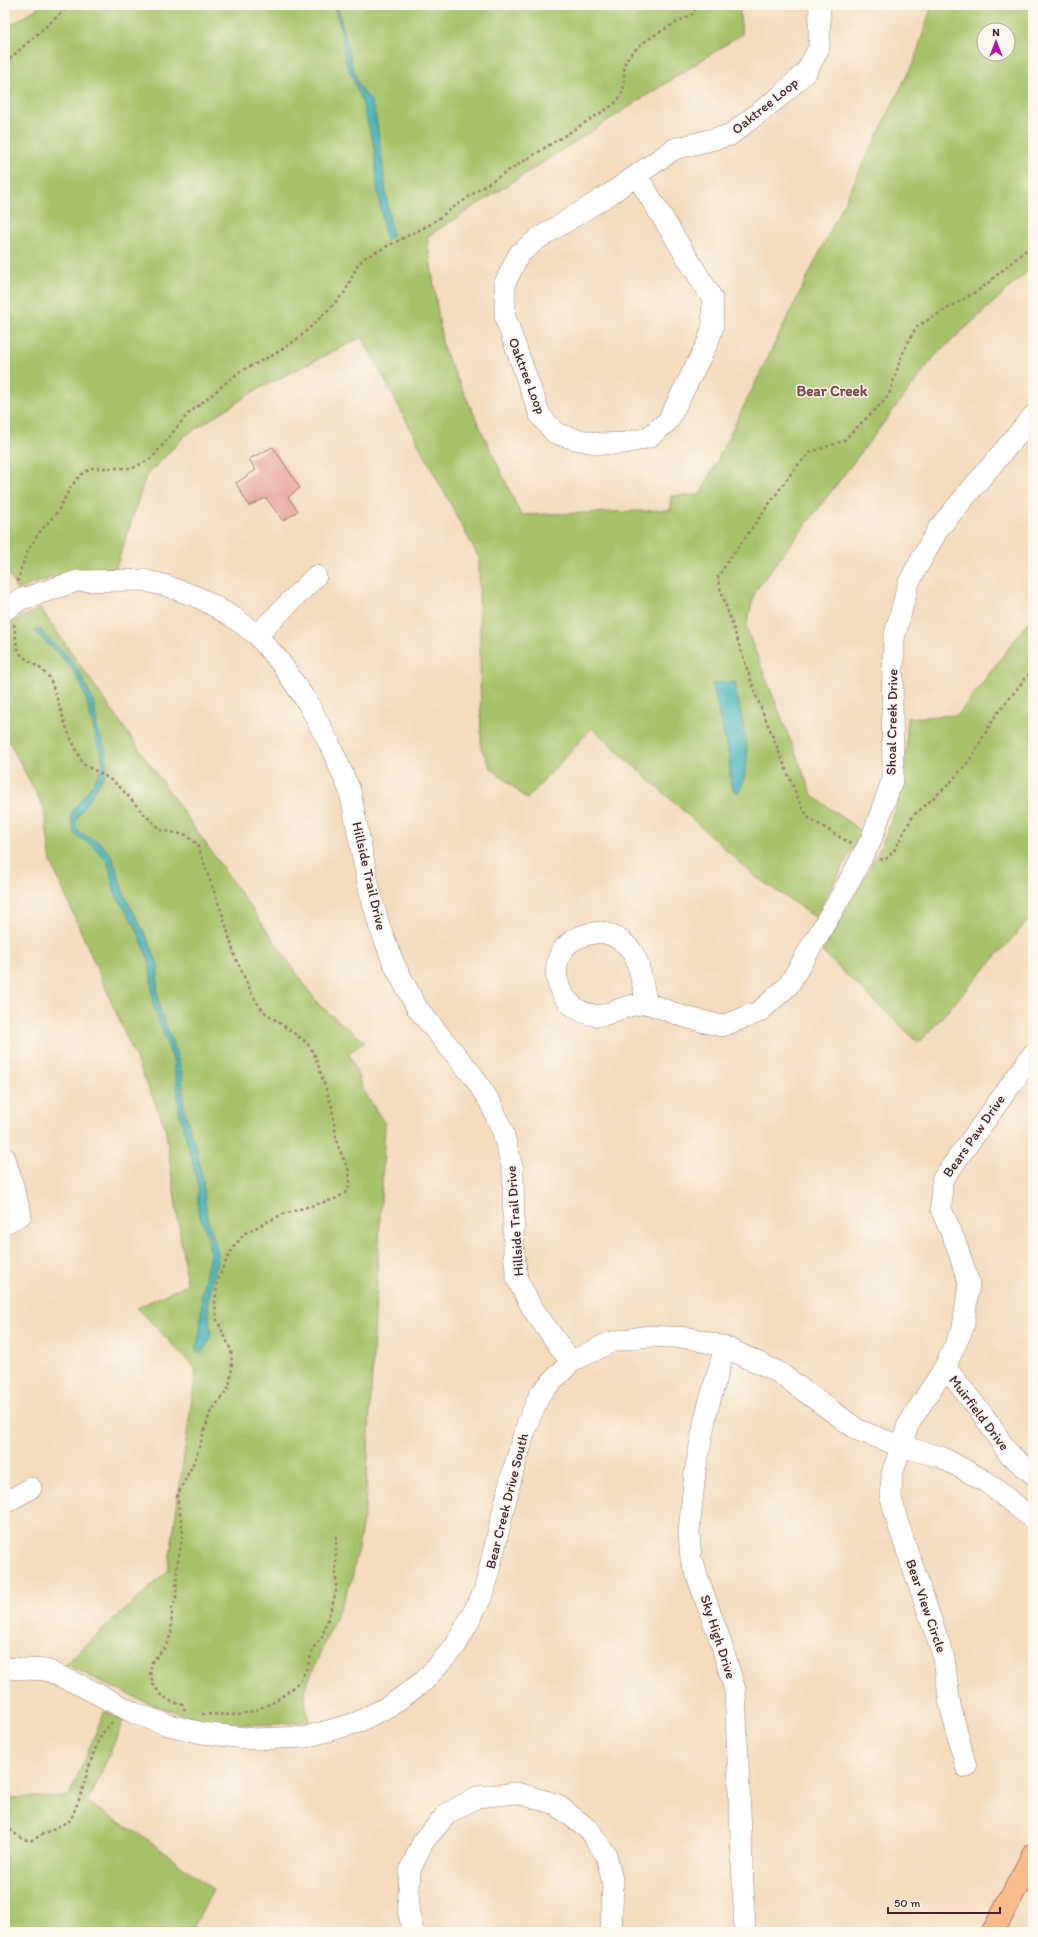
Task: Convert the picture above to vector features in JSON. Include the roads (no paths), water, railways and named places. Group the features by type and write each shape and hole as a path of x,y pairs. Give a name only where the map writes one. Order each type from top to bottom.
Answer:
{"main road":[{"path":"993,1932 1033,1855"}],"street":[{"name":"Oaktree Loop","path":"637,176 712,298 713,326 708,342 668,421 649,437 626,443 600,444 575,439 556,433 540,415 530,391 505,317 505,283 519,254 539,238 637,176 674,148 730,135 759,114 806,72 819,48 820,5"},
{"name":"Shoal Creek Drive","path":"647,1003 685,1017 722,1026 759,1012 788,986 844,891 871,840 892,778 894,638 909,582 938,529 1033,416"},
{"path":"257,634 316,576"},
{"name":"Hillside Trail Drive","path":"11,606 77,581 143,580 167,586 200,598 233,617 257,634 280,662 309,705 330,745 350,791 368,884 379,925 394,964 417,1008 474,1077 491,1104 503,1132 513,1170 514,1252 517,1279 532,1308 571,1362"},
{"path":"602,932 616,936 626,942 634,952 638,963 647,1003 622,1008 609,1014 595,1015 580,1012 569,1003 560,991 556,978 558,963 564,950 574,939 587,934 602,932"},
{"name":"Bears Paw Drive","path":"900,1446 908,1425 945,1367 963,1328 968,1283 955,1241 941,1209 942,1180 1033,1054"},
{"path":"5,1158 21,1215 5,1223"},
{"name":"Bear Creek Drive South","path":"5,1668 46,1670 82,1686 134,1713 165,1724 202,1733 254,1739 306,1737 356,1723 391,1706 424,1681 456,1645 484,1592 511,1478 527,1424 540,1394 571,1362 611,1342 648,1336 691,1338 724,1347 778,1372 858,1430 900,1446 941,1457 985,1481 1033,1518"},
{"name":"Sky High Drive","path":"724,1347 706,1414 694,1472 689,1532 691,1559 721,1643 735,1690 745,1932"},
{"name":"Muirfield Drive","path":"945,1367 984,1416 1009,1454 1033,1474"},
{"name":"Bear View Circle","path":"900,1446 892,1474 891,1498 898,1524 944,1658 950,1704 966,1767"},
{"path":"5,1503 31,1488"},
{"path":"413,1932 408,1909 410,1870 423,1842 447,1814 477,1797 517,1793 556,1804 589,1830 606,1855 612,1884 611,1932"}],"water":[{"path":"337,5 359,86 371,101 376,118 392,236 386,241 377,187 375,149 362,102 345,60 342,34 336,10"},
{"path":"40,629 44,635 67,655 80,673 93,701 98,730 106,752 107,771 75,821 76,827 79,832 100,843 112,856 123,892 148,940 158,964 157,990 160,1010 174,1046 182,1073 184,1109 197,1153 203,1181 207,1217 218,1255 208,1302 211,1338 201,1354 196,1352 200,1331 202,1293 210,1253 208,1236 198,1211 198,1184 179,1110 173,1060 153,1004 150,963 136,927 115,893 108,862 91,844 78,837 73,831 71,814 97,778 102,766 102,759 87,701 80,683 65,660 34,631"},
{"path":"720,682 735,682 746,737 747,764 739,792 736,792 731,786 729,756 712,684"}],"district":[{"name":"Bear Creek","path":"832,391"}]}
